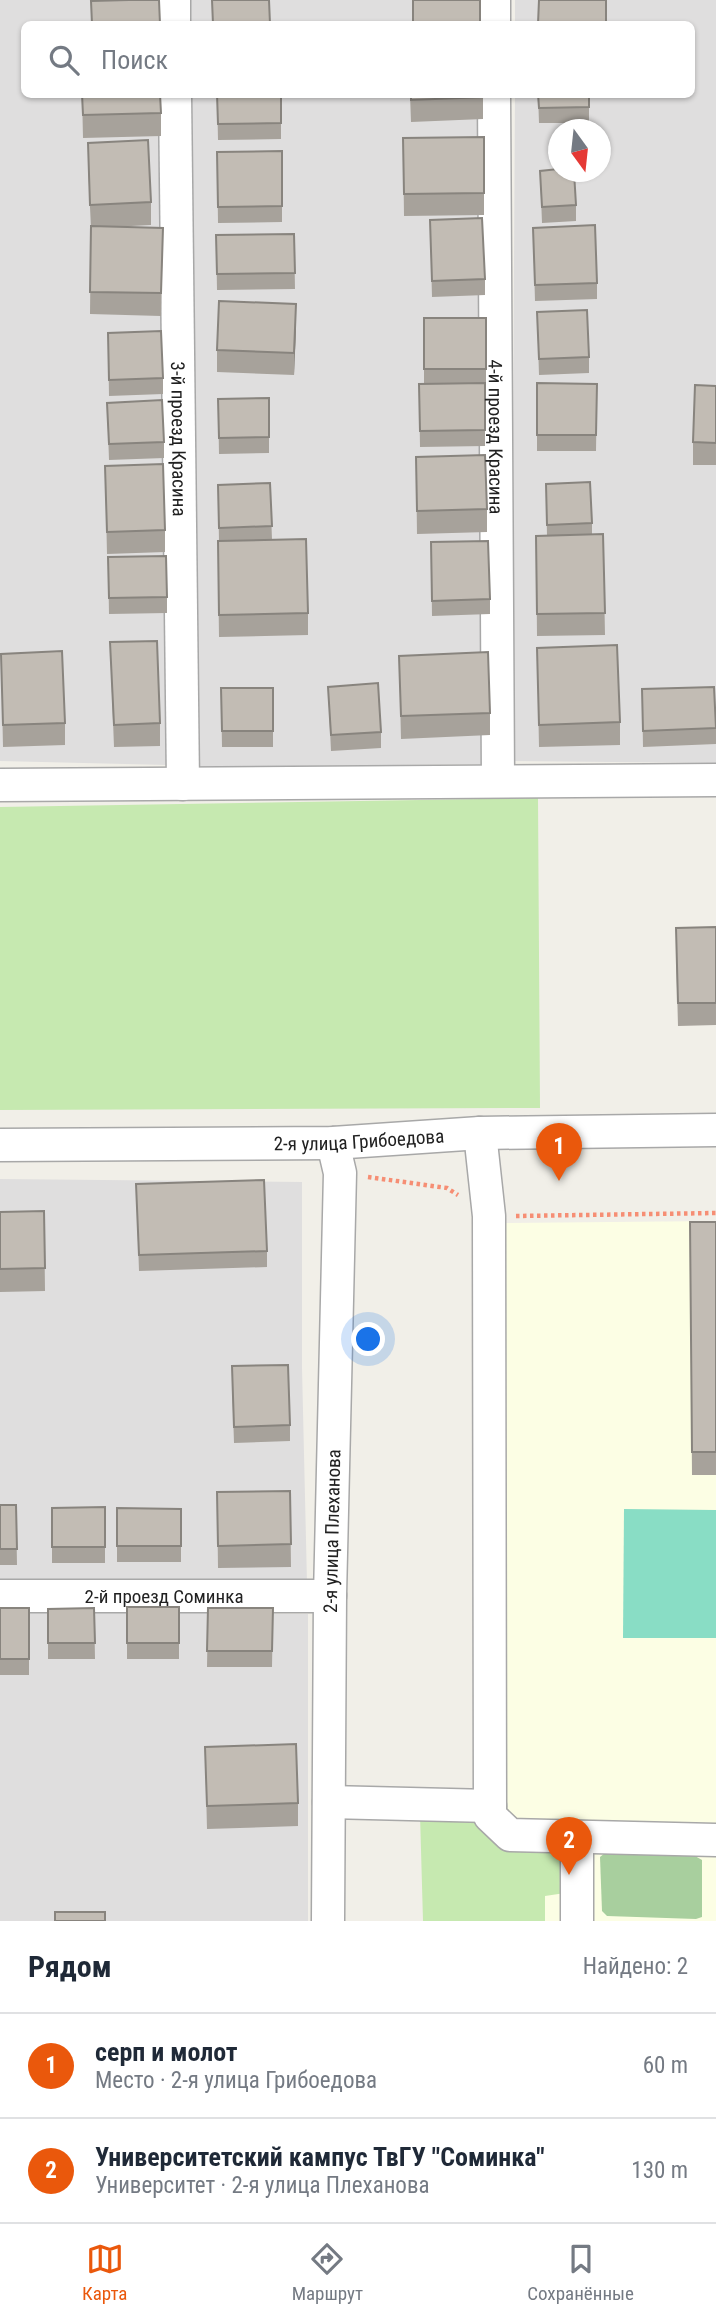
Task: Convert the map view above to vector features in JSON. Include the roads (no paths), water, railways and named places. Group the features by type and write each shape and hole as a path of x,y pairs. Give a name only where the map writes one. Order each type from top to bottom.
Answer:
{"street":[{"path":"174,0 174,21"},
{"path":"494,0 494,21"},
{"name":"3-й проезд Красина","path":"175,98 183,784"},
{"name":"4-й проезд Красина","path":"494,98 498,781"},
{"path":"0,785 716,780"},
{"name":"2-я улица Грибоедова","path":"0,1145 337,1158 480,1133 716,1130"},
{"path":"480,1133 489,1216 490,1816 510,1835 716,1840"},
{"name":"2-я улица Плеханова","path":"328,1921 337,1158"},
{"name":"2-й проезд Соминка","path":"0,1596 330,1596"},
{"path":"329,1802 491,1806"},
{"path":"577,1838 577,1921"}],"place":[{"name":"серп и молот","path":"559,1181"},
{"name":"Университетский кампус ТвГУ \"Соминка\"","path":"569,1875"}]}
